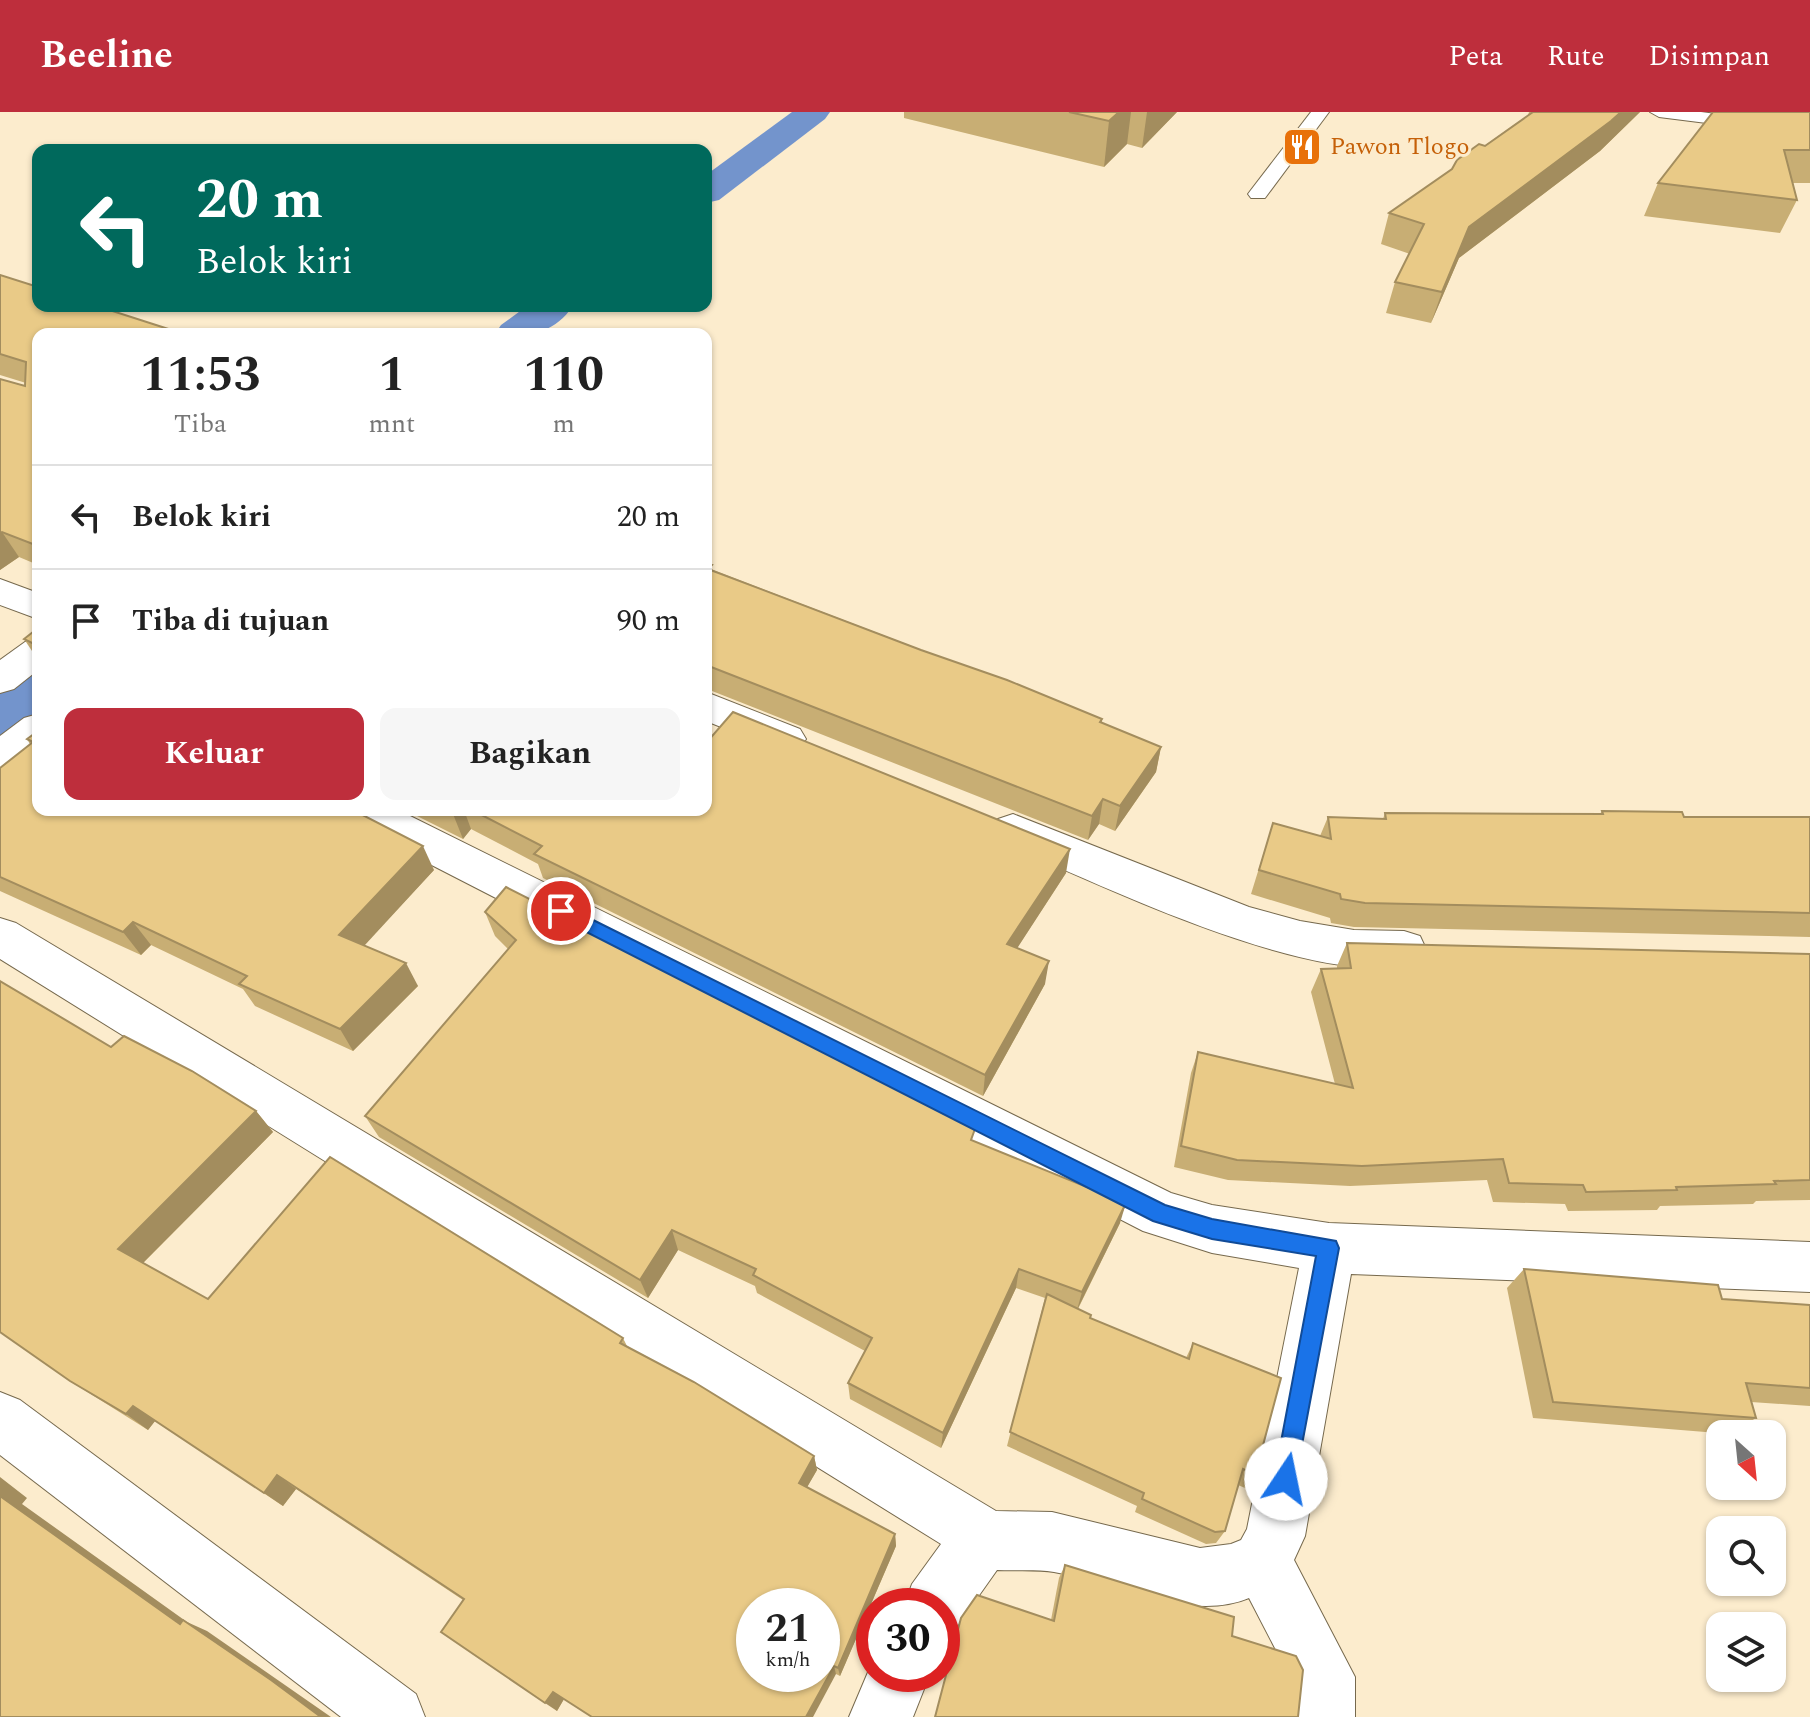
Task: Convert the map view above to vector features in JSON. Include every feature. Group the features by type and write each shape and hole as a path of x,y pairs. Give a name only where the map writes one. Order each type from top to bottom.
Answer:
{"street":[{"path":"0,591 32,604"},
{"path":"0,680 32,656"},
{"path":"712,708 822,753"},
{"path":"0,757 32,733"},
{"path":"373,816 1161,1214 1212,1229 1329,1248 1810,1267"},
{"path":"981,817 1241,923 1300,939 1354,948 1448,950"},
{"path":"0,936 989,1540 1052,1542 1200,1578 1235,1574 1262,1561 1275,1536 1329,1248"},
{"path":"0,1420 393,1717"},
{"path":"947,1588 973,1551 989,1540"},
{"path":"1262,1561 1324,1677 1323,1717"},
{"path":"881,1717 891,1692"}],"lane":[{"path":"1258,194 1320,112"},
{"path":"1659,112 1810,131"}],"building":[{"path":"1069,112 1119,112 1109,121"},
{"path":"1533,112 1621,112 1469,227 1442,292 1395,282 1424,224 1389,213 1452,169 1457,160 1479,144 1485,146"},
{"path":"1713,112 1810,112 1810,150 1784,150 1797,200 1658,183"},
{"path":"0,275 32,285 32,312 116,312 165,328 32,328 32,544 0,533 0,379 25,386 26,362 0,354"},
{"path":"712,571 1007,680 1161,747 1120,806 1103,799 1092,816 712,667"},
{"path":"32,633 32,643 24,639"},
{"path":"733,712 1070,849 1007,944 1049,961 985,1075 534,854 542,846 484,816 712,816 712,736"},
{"path":"32,743 32,816 365,816 423,846 339,935 406,963 340,1029 239,984 247,976 133,922 123,932 0,877 0,768"},
{"path":"1602,811 1682,812 1684,817 1810,817 1810,913 1365,903 1341,899 1340,894 1259,870 1273,823 1331,839 1328,817 1386,819 1385,813 1603,814"},
{"path":"506,887 976,1126 971,1140 1126,1203 1082,1292 1019,1269 943,1433 848,1383 872,1338 753,1275 756,1269 672,1230 640,1280 365,1116 516,940 485,912"},
{"path":"1347,943 1810,954 1810,1180 1676,1187 1677,1190 1586,1192 1583,1185 1509,1183 1503,1159 1362,1166 1237,1160 1181,1146 1198,1052 1353,1088 1321,969 1351,968"},
{"path":"0,981 111,1047 124,1036 192,1071 256,1111 118,1249 208,1299 330,1157 623,1338 620,1343 694,1382 814,1456 799,1483 895,1534 872,1588 856,1588 856,1626 840,1663 840,1588 736,1588 736,1692 820,1692 806,1717 592,1717 553,1692 545,1703 441,1632 464,1599 277,1475 264,1493 133,1406 126,1414 70,1381 0,1332"},
{"path":"1524,1269 1718,1285 1722,1299 1810,1305 1810,1388 1746,1383 1756,1418 1553,1402"},
{"path":"1047,1294 1091,1315 1090,1318 1189,1359 1193,1343 1281,1378 1255,1475 1243,1469 1225,1531 1215,1532 1142,1499 1144,1493 1010,1432"},
{"path":"0,1496 180,1624 183,1620 321,1717 0,1717"},
{"path":"1065,1565 1234,1617 1232,1636 1296,1656 1303,1670 1298,1717 935,1717 942,1692 960,1692 960,1622 977,1595 1054,1621"}],"waterway":[{"path":"712,188 813,112"},
{"path":"523,328 545,312"},
{"path":"0,718 32,694"}],"place":[{"name":"Pawon Tlogo","path":"1302,147"}],"route":[{"path":"561,911 1161,1214 1212,1229 1329,1248 1286,1479"}]}
